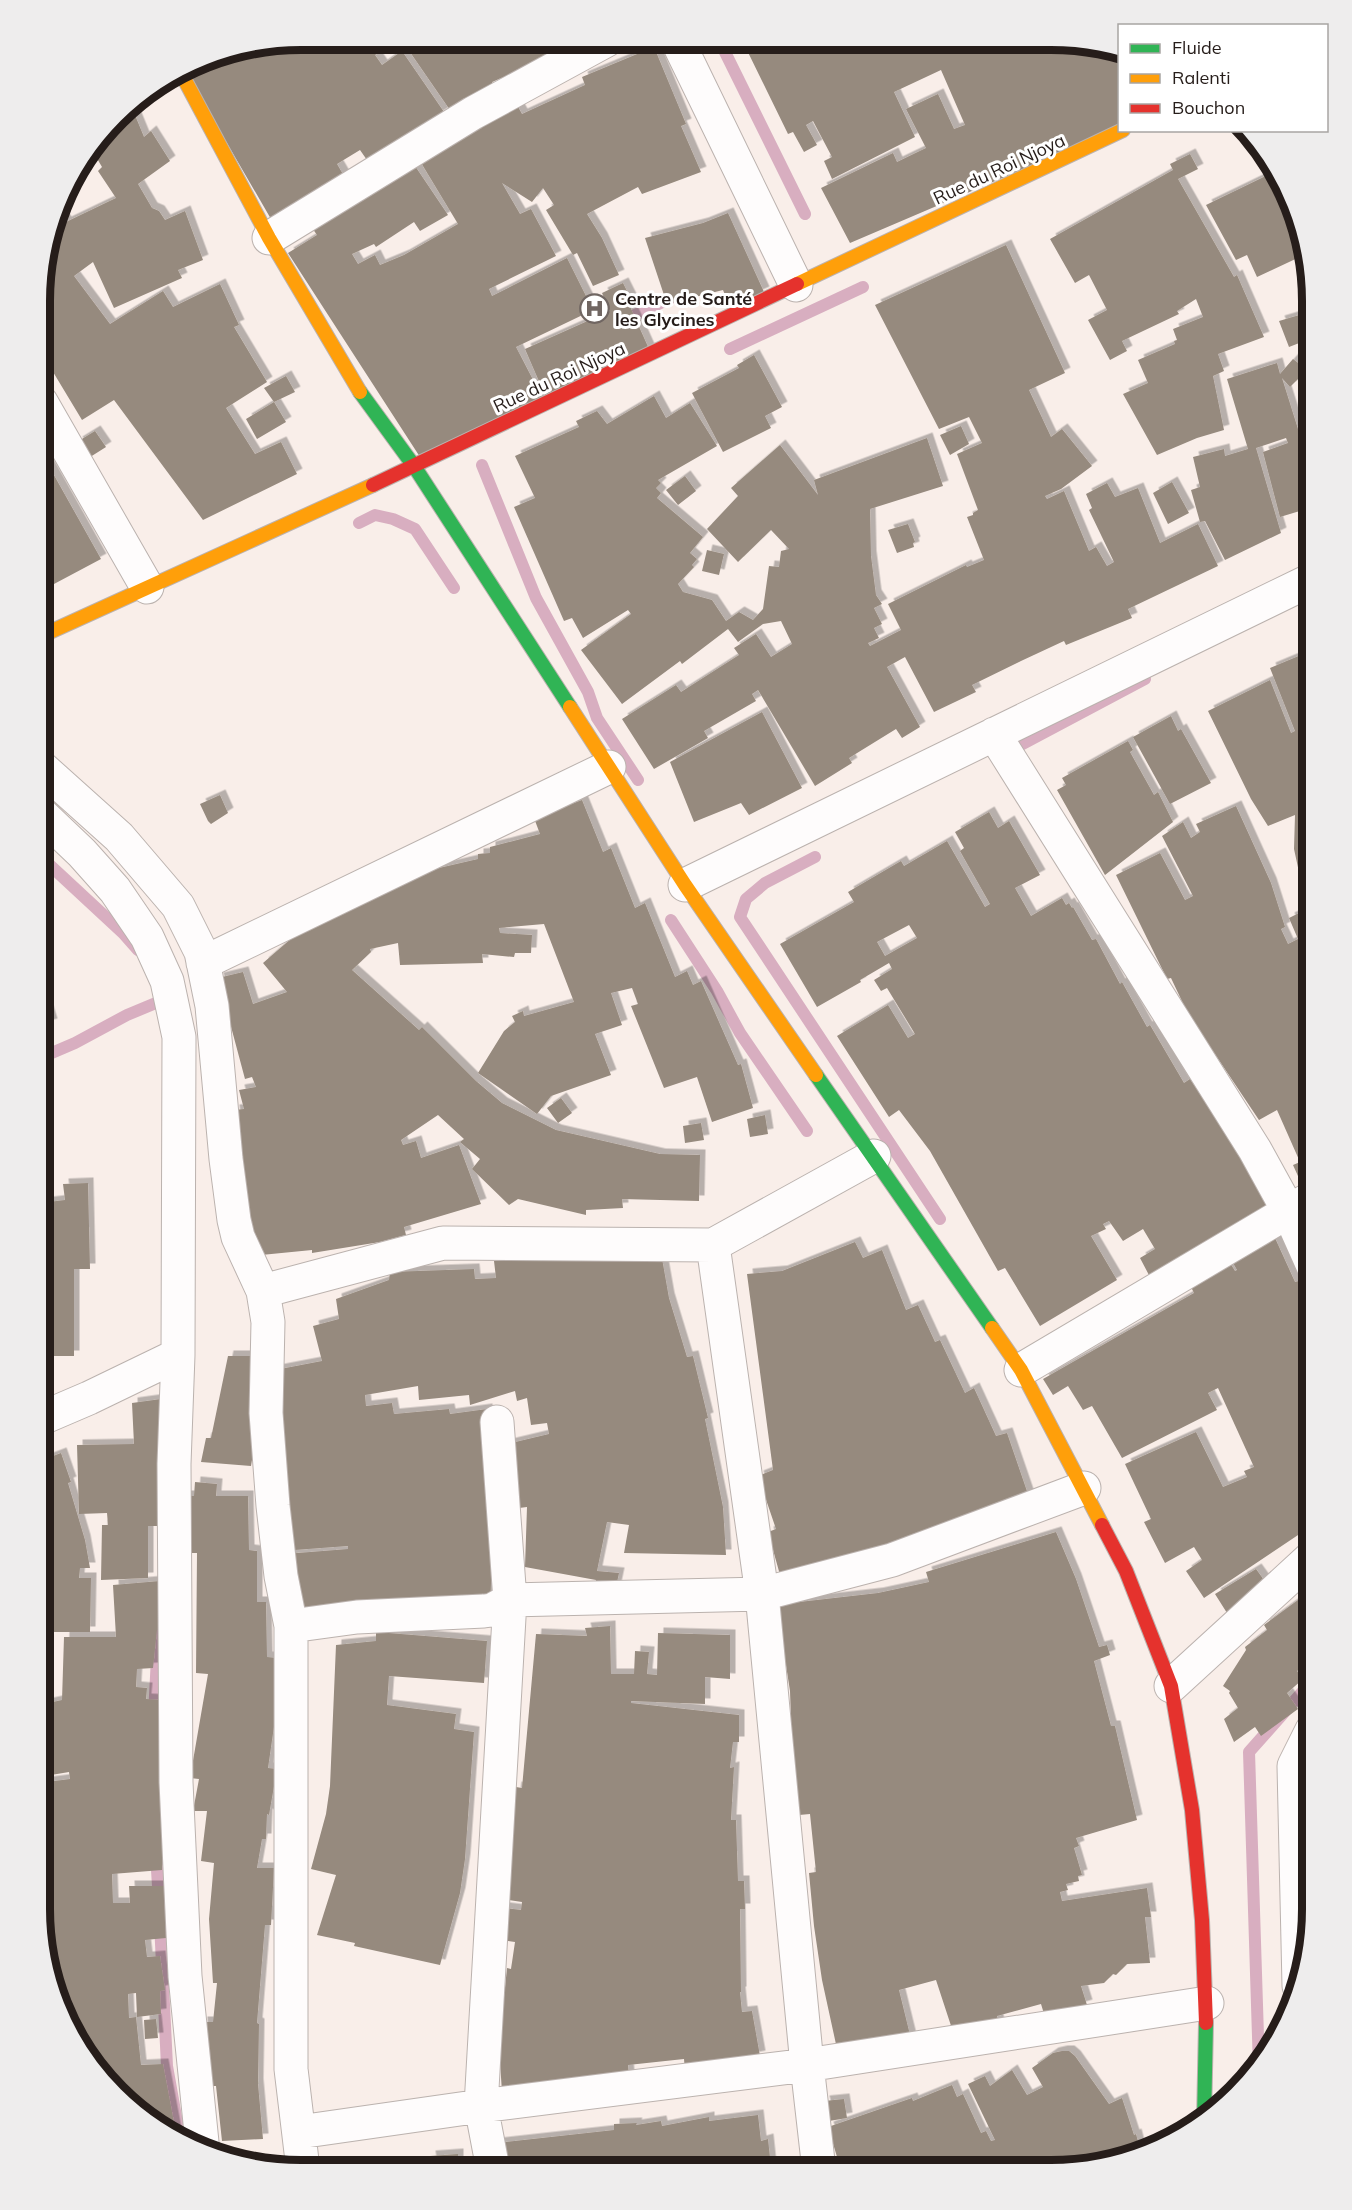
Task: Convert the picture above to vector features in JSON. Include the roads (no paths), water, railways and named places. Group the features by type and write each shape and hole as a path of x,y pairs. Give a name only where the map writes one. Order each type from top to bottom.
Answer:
{"street":[{"path":"269,238 472,113 589,50"},
{"path":"682,50 796,285"},
{"path":"184,78 269,238 358,390 414,466 685,885 1022,1370 1126,1571 1172,1686 1192,1810 1207,2003 1204,2109"},
{"name":"Rue du Roi Njoya","path":"50,632 414,466 1119,132"},
{"path":"50,418 147,587"},
{"path":"685,885 1302,584"},
{"path":"994,734 1255,1150 1301,1204 1022,1370"},
{"path":"203,963 609,767"},
{"path":"50,777 119,837 178,906 201,952 212,1006 234,1220 238,1238 263,1291 268,1322 266,1413 273,1506 281,1575 291,1626 291,2069 302,2160"},
{"path":"50,823 115,890 147,937 167,981 179,1037 178,1355 174,1464 176,1782 179,1876 191,2053 202,2140"},
{"path":"263,1291 443,1243 713,1245 874,1156"},
{"path":"713,1245 762,1594 818,2160"},
{"path":"50,1415 178,1355"},
{"path":"491,2160 482,2106 510,1600 497,1422"},
{"path":"291,1626 357,1617 484,1611 492,1610 510,1600 762,1594 892,1560 1084,1488"},
{"path":"1172,1686 1302,1565"},
{"path":"1298,1956 1294,1766 1302,1750"},
{"path":"299,2132 482,2106 807,2065 1207,2003"}],"waterway":[{"path":"724,50 805,214"},
{"path":"730,349 863,287"},
{"path":"631,317 679,294"},
{"path":"482,465 536,598 588,692 597,718 638,780"},
{"path":"359,523 375,515 393,519 415,529 454,588"},
{"path":"1013,749 1145,679"},
{"path":"815,857 765,883 746,899 740,917 940,1219"},
{"path":"50,865 123,933 138,950"},
{"path":"671,920 717,991 740,1033 807,1131"},
{"path":"50,1054 127,1015 163,1000"},
{"path":"154,1714 159,1620"},
{"path":"1258,2051 1249,1752 1302,1692"},
{"path":"156,1854 159,1902"},
{"path":"160,1923 167,2066 178,2129"}],"place":[{"name":"Centre de Santé les Glycines","path":"594,308"}]}
